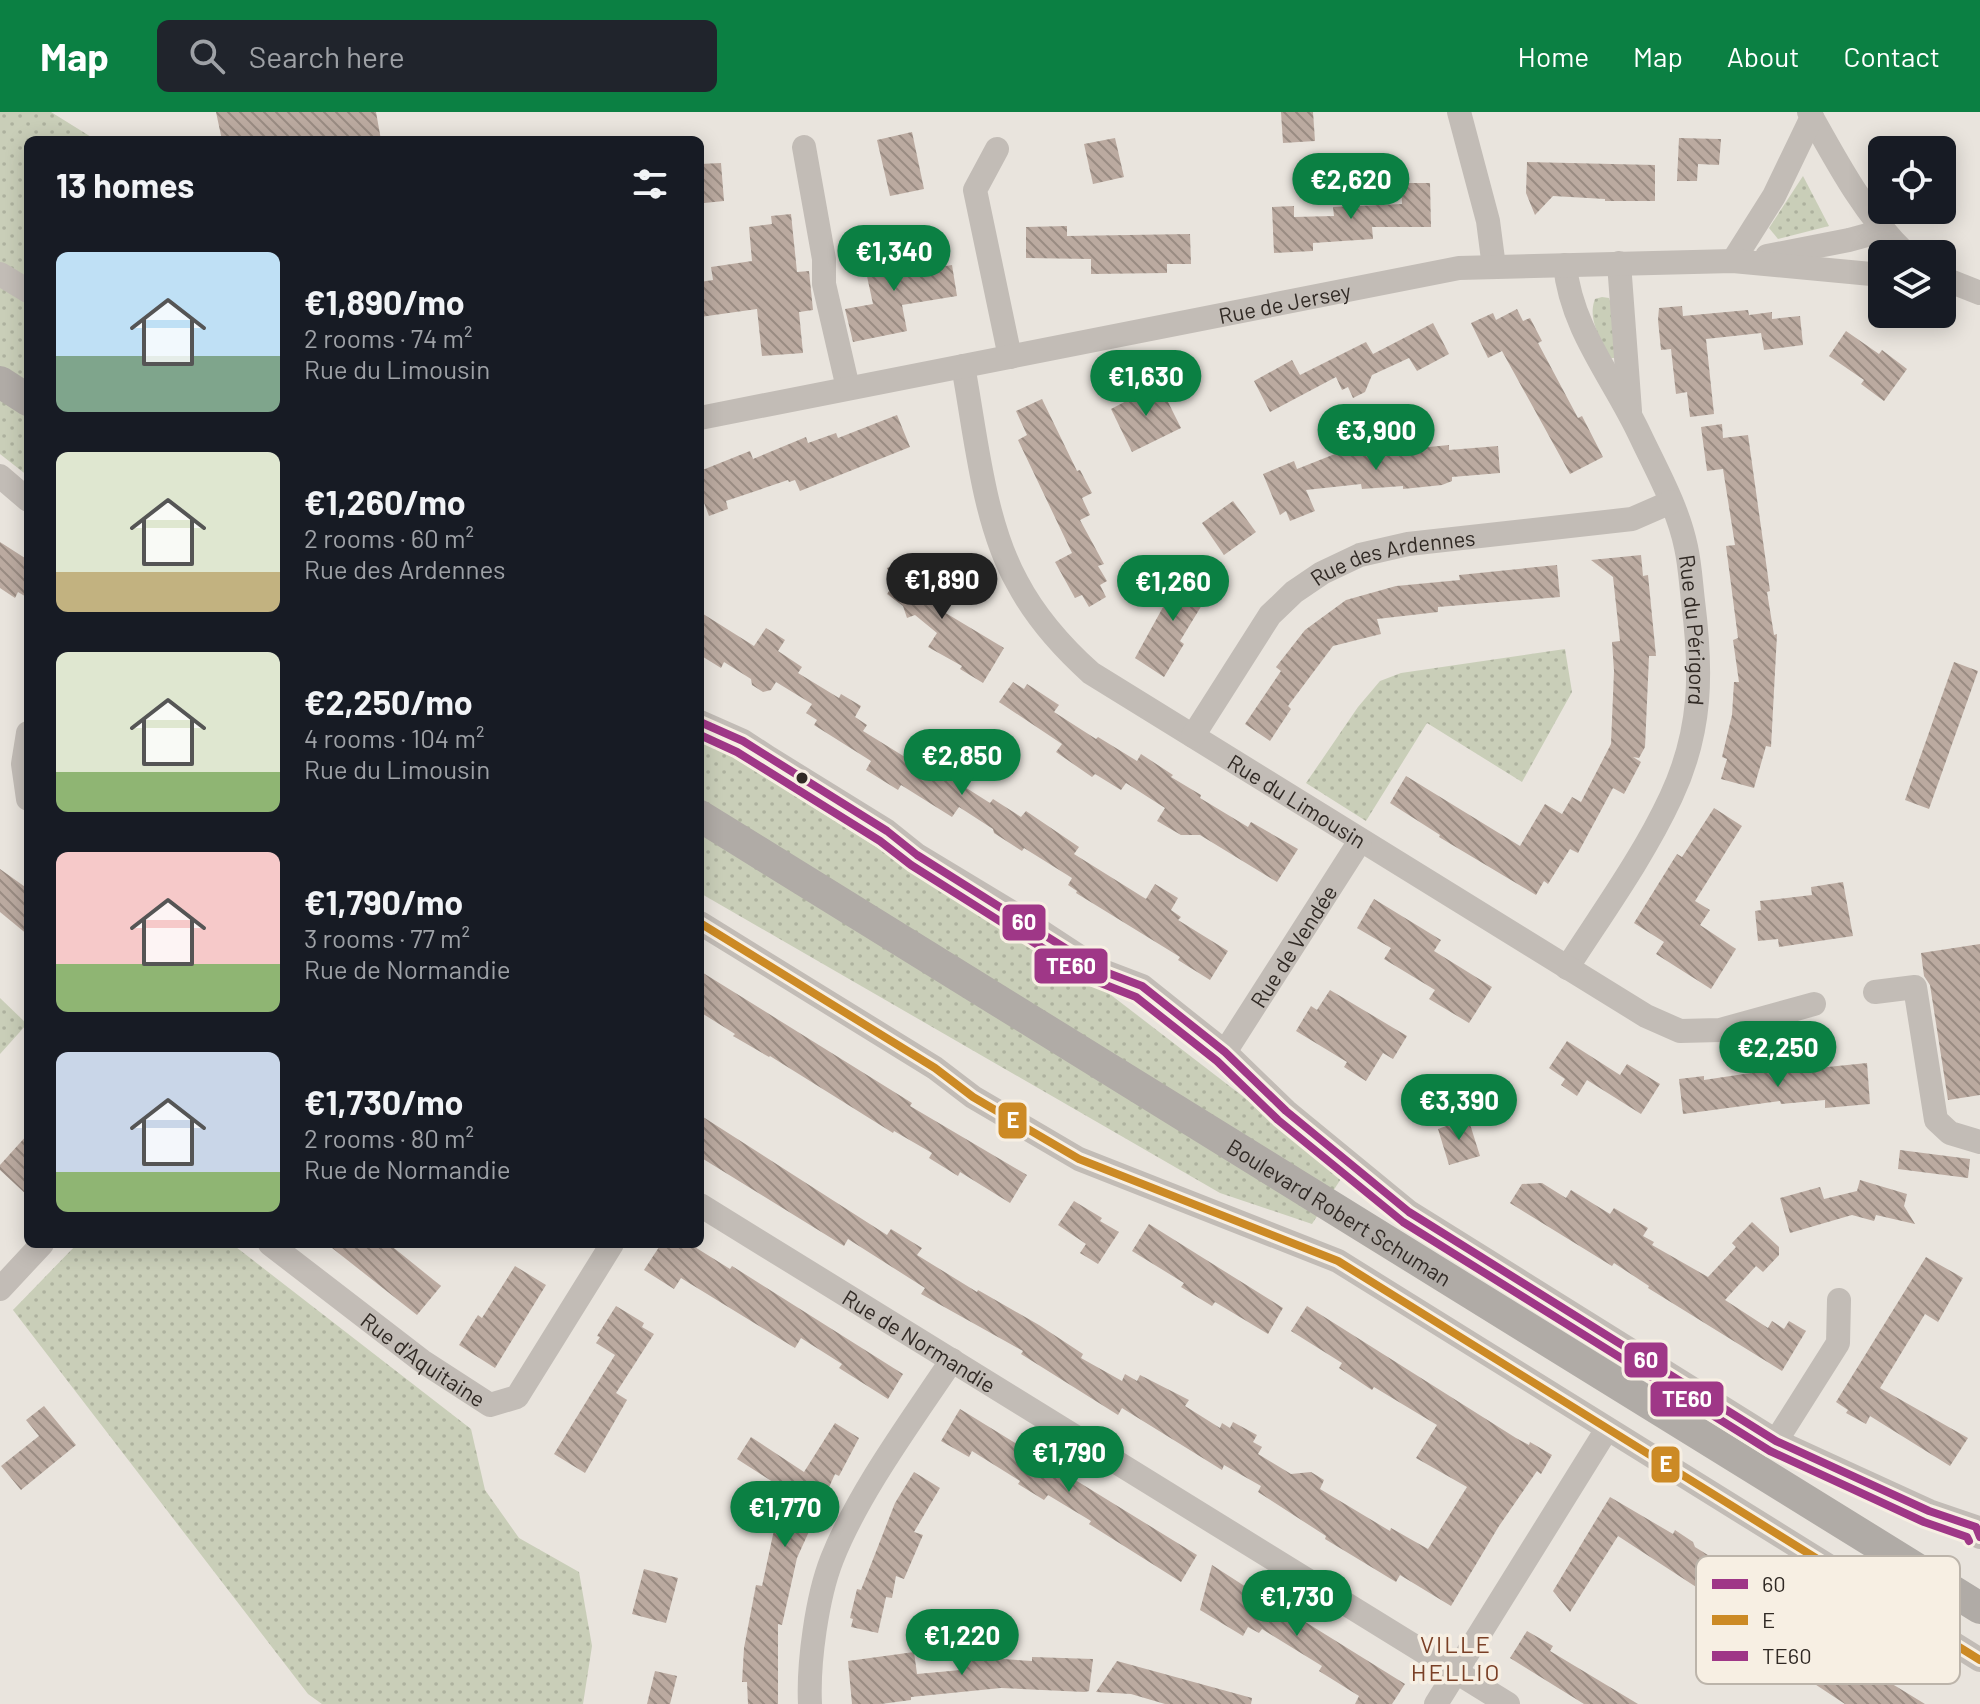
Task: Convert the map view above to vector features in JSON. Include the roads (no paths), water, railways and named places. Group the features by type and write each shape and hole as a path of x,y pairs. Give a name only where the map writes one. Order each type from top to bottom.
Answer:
{"main road":[{"path":"0,382 24,397"},
{"name":"Boulevard Robert Schuman","path":"704,818 1896,1556"},
{"name":"Boulevard Robert Schuman","path":"1960,1596 1980,1608"}],"street":[{"path":"1459,112 1488,221 1494,267"},
{"path":"1810,115 1855,192 1891,240"},
{"path":"1733,261 1774,196 1810,115"},
{"path":"804,147 824,259 824,284 848,388"},
{"path":"997,149 975,190 1010,357"},
{"name":"Rue de Jersey","path":"1733,261 1882,231"},
{"name":"Rue de Jersey","path":"704,417 1459,268 1733,261 1868,274"},
{"name":"Rue du Périgord","path":"1619,263 1630,413"},
{"name":"Rue du Périgord","path":"1565,265 1568,290 1598,362 1630,413 1671,502 1686,546 1699,645 1700,690 1693,737 1672,796 1648,840 1567,968"},
{"path":"0,274 24,289"},
{"path":"1956,284 1980,293"},
{"name":"Rue du Limousin","path":"963,366 997,534 1015,580 1061,646 1091,673 1646,1016 1680,1031 1720,1030 1814,1004"},
{"path":"0,476 24,497"},
{"name":"Rue des Ardennes","path":"1193,736 1270,615 1294,592 1322,573 1360,555 1408,544 1632,519 1671,502"},
{"path":"704,724 743,741 1100,970 1142,986 1225,1052 1286,1111 1409,1212 1776,1441 1929,1511 1979,1530"},
{"name":"Rue de Vendée","path":"1225,1052 1360,841"},
{"path":"704,925 935,1068 973,1097 1079,1159 1338,1261 1812,1556"},
{"path":"1875,992 1915,987 1936,1120 1950,1133 1980,1142"},
{"name":"Rue de Normandie","path":"704,1207 1508,1704"},
{"path":"0,1289 38,1248"},
{"name":"Rue d'Aquitaine","path":"275,1248 422,1361 490,1405 517,1397 610,1248"},
{"path":"1776,1441 1838,1343 1839,1300"},
{"path":"810,1704 815,1628 831,1560 868,1489 952,1360"},
{"path":"1436,1704 1607,1429"},
{"path":"1960,1648 1980,1660"}],"district":[{"name":"VILLE HELLIO","path":"1456,1657"}]}
